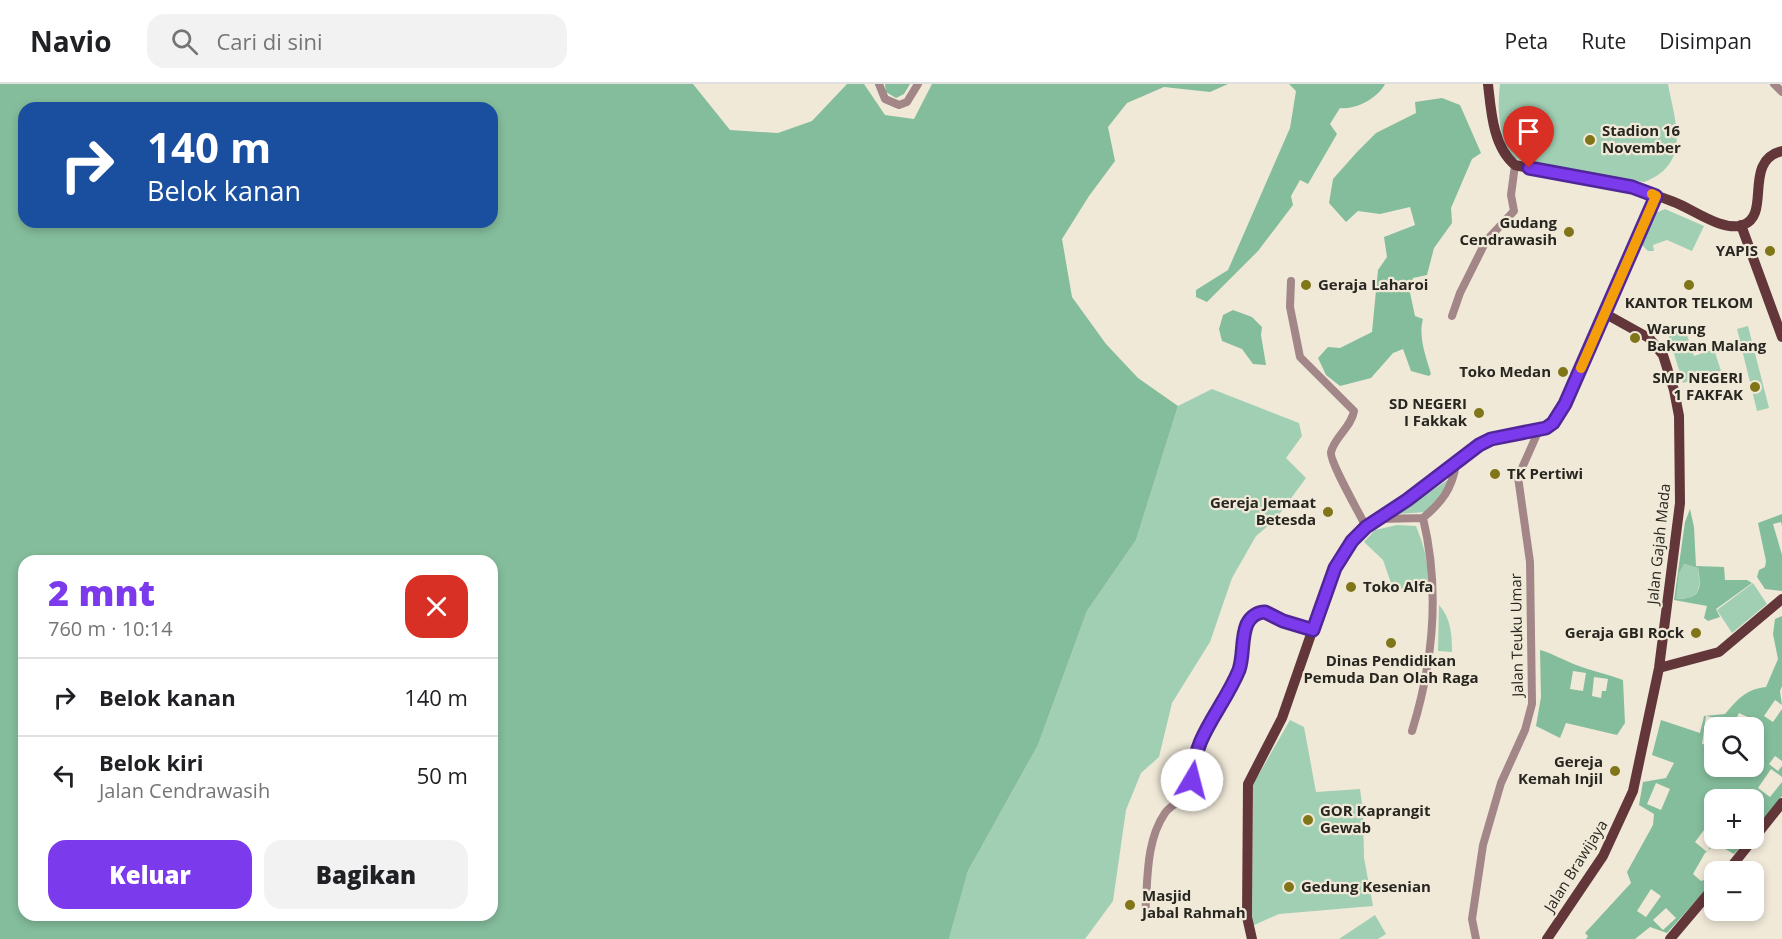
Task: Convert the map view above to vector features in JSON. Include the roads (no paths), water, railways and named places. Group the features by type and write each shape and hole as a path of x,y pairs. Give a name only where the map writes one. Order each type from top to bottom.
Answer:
{"main road":[{"path":"1488,84 1501,148 1507,159 1515,165 1632,187 1723,224 1741,225 1751,219 1764,163 1772,154 1782,151"},
{"path":"1252,939 1247,917 1248,783 1282,718 1335,568 1346,549 1366,527 1491,439 1538,432 1553,423 1565,404 1656,196"},
{"path":"1741,225 1782,337"},
{"name":"Jalan Gajah Mada","path":"1604,313 1649,338 1659,347 1678,405 1680,503 1659,668"},
{"path":"1659,668 1719,652 1782,599"},
{"name":"Jalan Brawijaya","path":"1547,939 1603,856 1629,805 1638,775 1659,668"},
{"path":"1736,861 1782,803"},
{"path":"1670,939 1704,899"}],"street":[{"path":"879,84 885,99 898,105 907,102 918,84"},
{"path":"1774,84 1782,92"},
{"path":"1452,316 1460,293 1486,241 1514,211 1511,195 1515,165"},
{"path":"1291,281 1292,327 1300,357 1354,411 1350,424 1333,447 1331,460 1366,527"},
{"name":"Jalan Teuku Umar","path":"1476,939 1472,919 1483,845 1501,783 1525,730 1532,704 1530,562 1518,477 1538,432"},
{"path":"1379,519 1423,518 1446,496 1452,484 1456,464"},
{"path":"1412,732 1424,693 1431,628 1431,557 1423,518"},
{"path":"1144,915 1149,861 1154,837 1166,812 1187,795 1191,782 1192,763 1200,737 1238,671 1248,622 1258,613 1265,612 1283,621 1313,630"}],"place":[{"name":"Stadion 16 November","path":"1590,140"},
{"name":"Gudang Cendrawasih","path":"1569,232"},
{"name":"YAPIS","path":"1770,251"},
{"name":"Geraja Laharoi","path":"1306,285"},
{"name":"KANTOR TELKOM","path":"1689,285"},
{"name":"Warung Bakwan Malang","path":"1635,338"},
{"name":"Toko Medan","path":"1563,372"},
{"name":"SMP NEGERI 1 FAKFAK","path":"1755,387"},
{"name":"SD NEGERI I Fakkak","path":"1479,413"},
{"name":"TK Pertiwi","path":"1495,474"},
{"name":"Gereja Jemaat Betesda","path":"1328,512"},
{"name":"Toko Alfa","path":"1351,587"},
{"name":"Geraja GBI Rock","path":"1696,633"},
{"name":"Dinas Pendidikan Pemuda Dan Olah Raga","path":"1391,643"},
{"name":"Gereja Kemah Injil","path":"1615,771"},
{"name":"GOR Kaprangit Gewab","path":"1308,820"},
{"name":"Gedung Kesenian","path":"1289,887"},
{"name":"Masjid Jabal Rahmah","path":"1130,905"}]}
